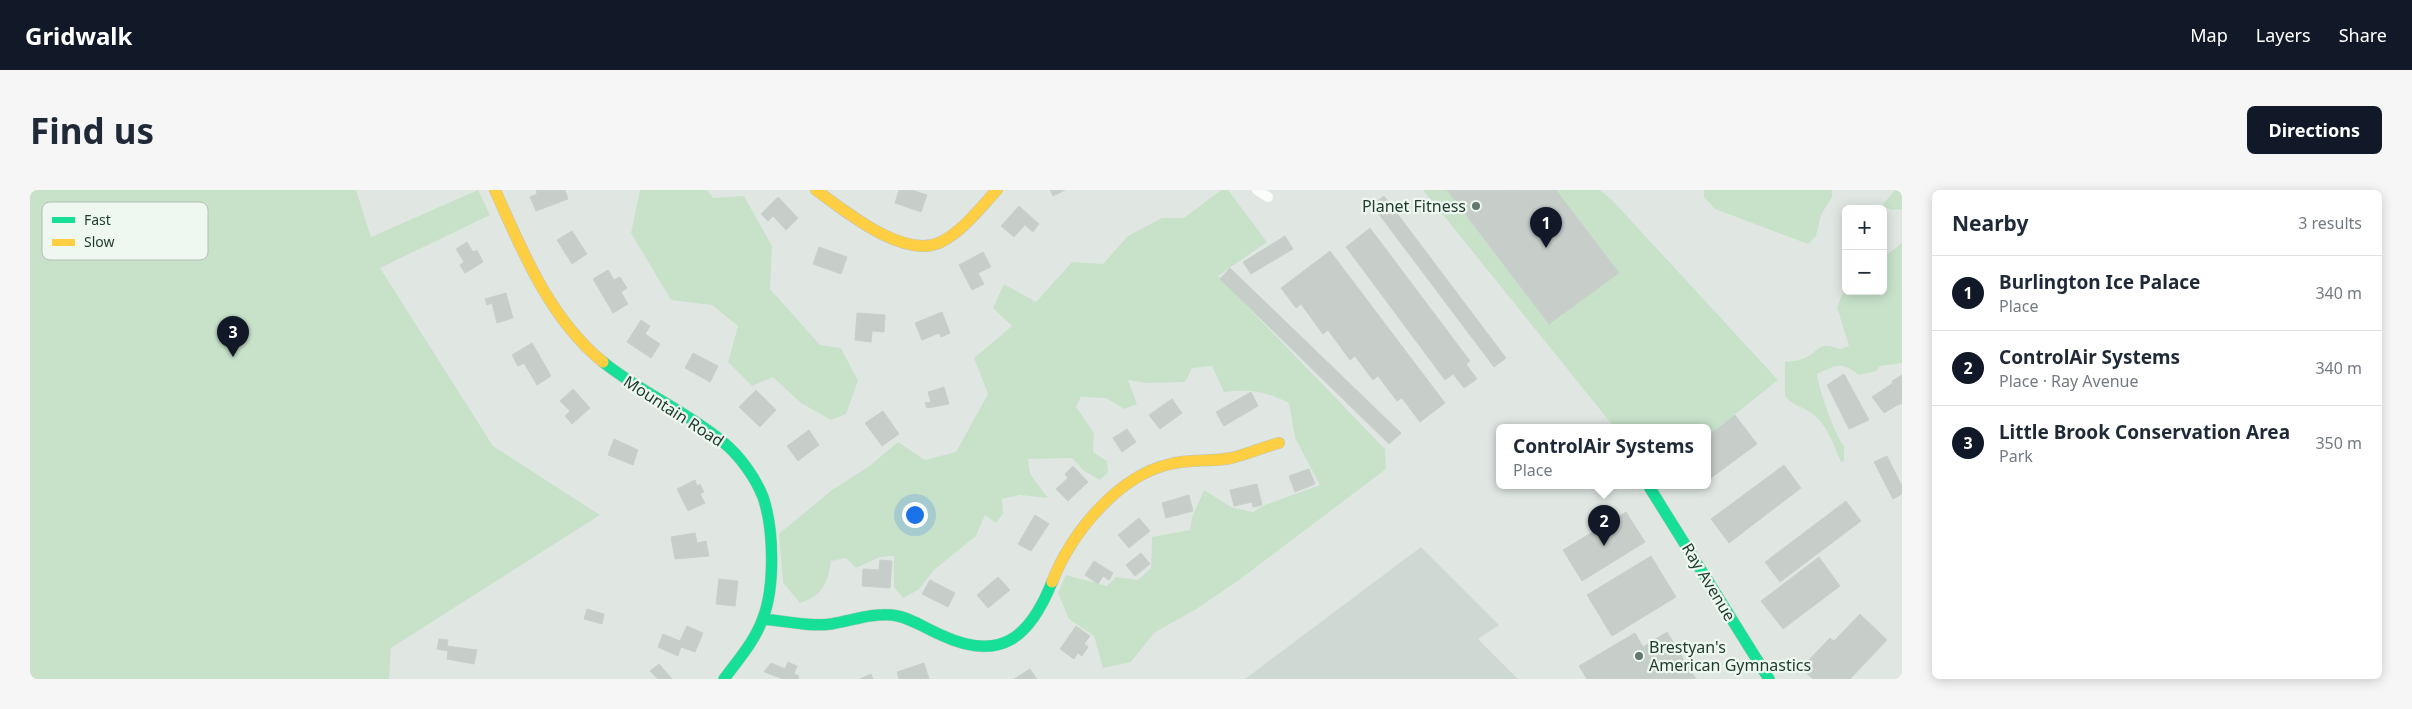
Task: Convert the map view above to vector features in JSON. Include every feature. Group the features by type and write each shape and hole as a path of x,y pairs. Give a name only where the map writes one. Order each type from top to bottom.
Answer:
{"street":[{"name":"Mountain Road","path":"495,190 509,223 543,287 574,334 625,380 706,428 726,444 740,458 765,505 770,573 769,599 763,619 724,679"},
{"path":"816,190 898,243 920,247 931,246 946,238 973,215 997,190"},
{"path":"1257,190 1268,197"},
{"path":"763,619 829,624 891,615 910,620 950,641 964,644 997,644 1009,641 1021,633 1033,619 1061,560 1077,535 1117,494 1146,473 1169,464 1227,459 1279,443"},
{"name":"Ray Avenue","path":"1651,489 1770,679"}],"shaded area":[{"path":"1421,547 1499,625 1478,639 1518,679 1245,679"}],"green space":[{"path":"30,190 356,190 371,237 478,190 490,215 380,268 493,446 600,515 391,648 389,679 30,679"},
{"path":"640,190 707,190 713,198 744,196 772,246 770,289 820,345 841,348 858,381 846,414 831,420 801,403 773,377 752,386 728,362 738,326 712,305 671,300 631,233"},
{"path":"1221,190 1228,190 1267,242 1218,276 1385,449 1386,469 1239,580 1198,608 1154,633 1131,662 1103,668 1094,636 1069,619 1058,593 1066,575 1107,586 1116,577 1138,580 1151,568 1152,537 1190,530 1192,518 1204,490 1233,508 1253,512 1265,505 1320,485 1295,438 1289,403 1257,392 1224,392 1212,366 1192,368 1185,382 1147,383 1128,380 1137,404 1124,409 1106,398 1081,397 1076,407 1094,433 1093,452 1107,461 1108,472 1100,480 1084,471 1072,458 1028,459 1030,474 1048,498 1020,495 1002,499 1003,514 996,523 985,515 976,536 935,569 918,590 903,598 894,587 894,556 880,557 856,568 846,558 831,561 823,587 814,596 800,603 783,583 779,534 832,490 868,467 898,442 925,460 956,452 988,394 974,358 1012,326 993,308 1004,284 1036,302 1072,262 1103,264 1128,236 1162,218 1184,218"},
{"path":"1423,190 1600,190 1612,200 1778,380 1711,434 1711,424 1612,424"},
{"path":"1704,190 1832,190 1832,197 1821,215 1816,236 1808,244 1715,209 1704,197"},
{"path":"1895,190 1902,190 1902,209 1889,209 1887,205 1883,204"},
{"path":"1902,243 1902,363 1880,366 1876,371 1859,375 1843,366 1829,368 1817,374 1828,411 1840,441 1844,446 1844,461 1841,462 1820,420 1788,400 1785,396 1785,362 1803,359 1823,346 1840,349 1849,346 1837,307 1842,295 1887,295 1887,255"}],"building":[{"path":"536,190 565,190 568,199 536,211 530,197 537,194"},
{"path":"899,190 912,190 927,195 921,212 895,203"},
{"path":"1050,190 1065,190 1053,196"},
{"name":"Planet Fitness","path":"1447,190 1514,190 1472,223"},
{"path":"1514,190 1556,190 1619,273 1549,324 1472,223"},
{"path":"1384,196 1506,358 1494,367 1372,205"},
{"path":"778,197 798,218 786,230 773,216 768,221 761,214"},
{"path":"1019,206 1039,224 1033,232 1025,225 1014,237 1001,226"},
{"path":"1370,228 1470,361 1466,364 1477,379 1464,388 1453,374 1445,380 1346,247"},
{"path":"572,231 587,254 572,264 557,240"},
{"path":"1285,236 1293,249 1251,274 1243,262"},
{"path":"467,242 473,252 477,250 483,262 465,273 460,265 464,262 456,249"},
{"path":"819,247 847,257 841,274 813,264"},
{"path":"1330,251 1445,403 1420,422 1402,398 1397,401 1378,376 1373,380 1355,356 1350,360 1328,330 1323,334 1301,304 1296,308 1281,288"},
{"path":"983,252 991,267 978,273 984,284 972,290 959,265"},
{"path":"1230,268 1401,433 1389,444 1220,279"},
{"path":"608,270 614,280 620,277 627,288 621,292 628,304 613,313 593,279"},
{"path":"506,293 513,318 497,323 492,303 487,305 485,299"},
{"path":"942,312 950,333 941,337 939,333 922,340 915,323"},
{"path":"857,313 885,315 884,332 872,331 871,342 855,340"},
{"path":"641,320 650,326 645,334 660,344 651,358 627,342"},
{"path":"532,343 551,376 537,385 524,363 518,366 512,355"},
{"path":"693,353 718,366 710,382 685,368"},
{"path":"1844,374 1869,420 1849,429 1827,385"},
{"path":"1902,375 1902,404 1884,413 1872,397"},
{"path":"944,387 949,404 927,408 925,403 931,402 928,392"},
{"path":"573,389 590,408 572,424 565,416 570,411 560,401"},
{"path":"756,390 776,410 760,427 739,407"},
{"path":"1251,392 1258,406 1224,426 1216,412"},
{"path":"1172,399 1182,413 1160,429 1149,415"},
{"path":"883,411 899,434 882,446 865,423"},
{"path":"1735,415 1757,444 1711,478 1711,434"},
{"path":"1127,429 1136,442 1122,452 1113,438"},
{"path":"809,430 819,445 798,461 787,446"},
{"path":"614,439 638,450 633,465 608,455"},
{"path":"1887,456 1902,486 1902,494 1893,499 1874,462"},
{"path":"1784,465 1801,488 1729,543 1711,519"},
{"path":"1073,466 1088,482 1068,501 1056,489 1068,478 1065,474"},
{"path":"1309,469 1315,484 1295,492 1289,476"},
{"path":"695,480 697,486 700,484 704,492 700,494 705,503 688,511 677,489"},
{"path":"1257,484 1262,505 1253,507 1252,502 1234,506 1230,490"},
{"path":"1189,495 1193,511 1166,518 1162,503"},
{"path":"1846,501 1861,521 1780,582 1765,562"},
{"path":"1626,512 1645,542 1582,581 1563,550"},
{"path":"1035,515 1049,524 1031,551 1018,544"},
{"path":"1139,518 1150,531 1129,548 1118,535"},
{"path":"695,533 697,543 706,541 709,556 675,559 671,537"},
{"path":"1141,553 1150,564 1135,576 1126,565"},
{"path":"1651,556 1676,597 1612,636 1587,595"},
{"path":"1819,557 1840,586 1783,629 1761,601"},
{"path":"880,560 892,561 890,588 862,586 863,569 879,570"},
{"path":"1094,561 1113,573 1109,580 1103,576 1098,584 1085,575"},
{"path":"998,577 1010,590 988,608 977,595"},
{"path":"719,579 738,581 735,606 716,604"},
{"path":"930,580 955,593 948,607 922,594"},
{"path":"587,609 604,614 602,624 584,619"},
{"path":"1860,614 1887,640 1850,679 1813,679 1801,668 1830,638 1834,641"},
{"path":"687,626 703,633 695,652 681,647 678,656 658,647 663,634 680,641"},
{"path":"1076,626 1090,636 1084,644 1088,647 1082,656 1078,653 1074,659 1060,649"},
{"name":"Brestyan's American Gymnastics","path":"1667,632 1696,679 1587,679 1579,666 1635,633 1643,647"},
{"path":"439,639 448,640 447,646 477,650 474,664 447,659 448,651 437,649"},
{"path":"788,662 797,666 794,674 799,676 798,679 783,679 764,672 771,663 785,669"},
{"path":"924,663 929,679 899,679 897,672"},
{"path":"659,664 672,679 658,679 650,671"},
{"path":"1030,669 1037,679 1014,679"},
{"path":"871,674 873,679 860,679"}],"traffic: fast":[{"path":"603,362 723,442 746,467 763,497 767,510 771,541 770,591 763,618 756,635 724,679"},
{"path":"1650,489 1769,679"},
{"path":"763,619 823,625 869,616 892,615 911,620 962,643 981,646 997,645 1011,640 1023,630 1034,617 1052,582"}],"traffic: slow":[{"path":"495,190 539,283 568,326 584,345 603,362"},
{"path":"816,190 876,231 893,239 926,246 941,242 957,231 997,190"},
{"path":"1052,582 1071,545 1084,527 1114,494 1132,481 1150,471 1170,464 1231,458 1279,443"}],"place":[{"name":"Planet Fitness","path":"1476,206"},
{"name":"Burlington Ice Palace","path":"1546,248"},
{"name":"Little Brook Conservation Area","path":"233,357"},
{"name":"ControlAir Systems","path":"1604,546"},
{"name":"Brestyan's American Gymnastics","path":"1639,656"}]}
